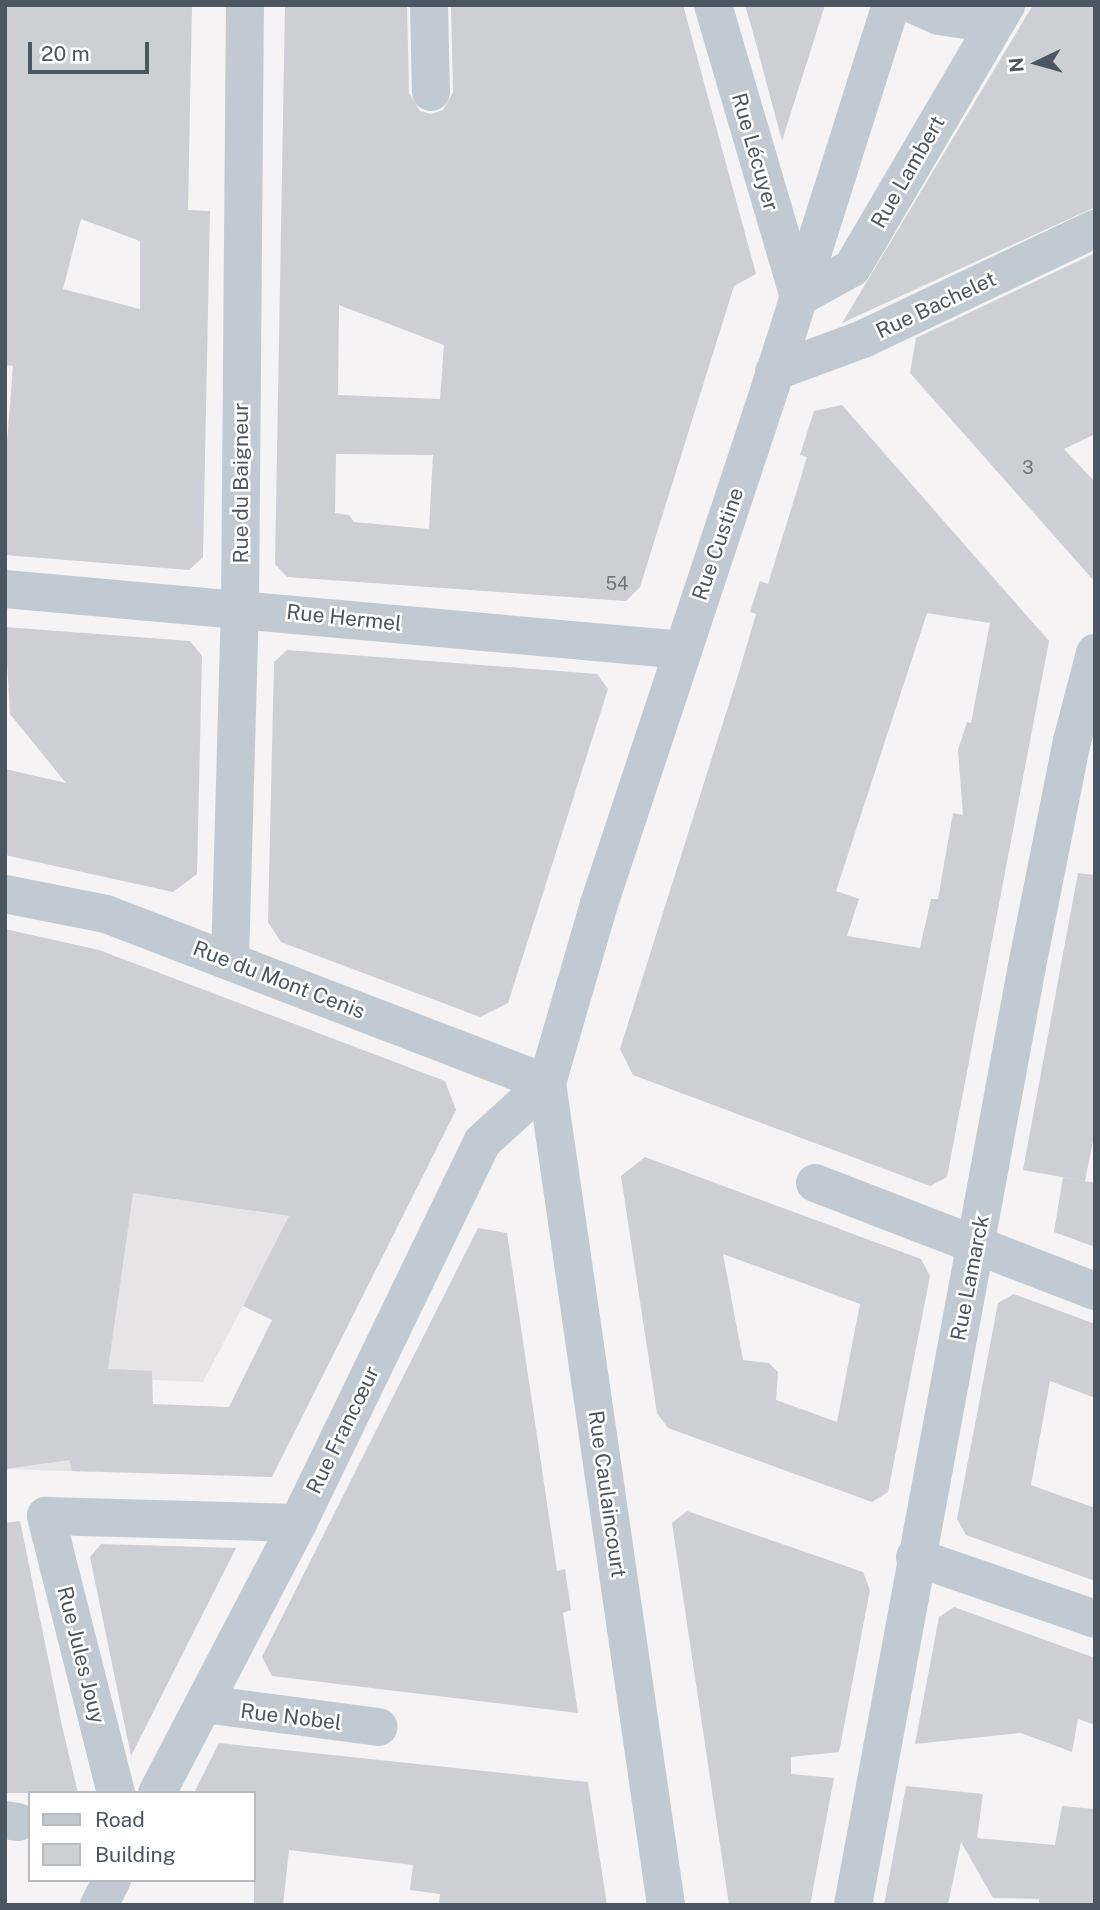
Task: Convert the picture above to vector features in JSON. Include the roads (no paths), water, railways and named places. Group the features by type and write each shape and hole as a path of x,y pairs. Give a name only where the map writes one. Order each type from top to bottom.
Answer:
{"street":[{"name":"Rue du Baigneur","path":"230,961 240,609 245,5"},
{"path":"429,5 431,92"},
{"name":"Rue Lécuyer","path":"713,5 799,297"},
{"name":"Rue Custine","path":"547,1083 599,904 799,297 891,5"},
{"name":"Rue Lambert","path":"914,5 939,16 1000,15"},
{"name":"Rue Lambert","path":"799,297 852,268 1000,15"},
{"name":"Rue Bachelet","path":"774,372 863,339 1095,229"},
{"name":"Rue Hermel","path":"5,589 683,650"},
{"name":"Rue Lamarck","path":"852,1905 915,1557 977,1247 1056,820 1095,653"},
{"name":"Rue du Mont Cenis","path":"5,894 106,914 547,1083"},
{"name":"Rue Francœur","path":"158,1791 298,1523 482,1142 547,1083"},
{"name":"Rue Caulaincourt","path":"547,1083 666,1905"},
{"path":"815,1183 1095,1291"},
{"name":"Rue Jules Jouy","path":"115,1791 46,1516 298,1523"},
{"path":"915,1557 1095,1619"},
{"name":"Rue Nobel","path":"204,1704 379,1727"},
{"path":"99,1905 111,1882"}]}
